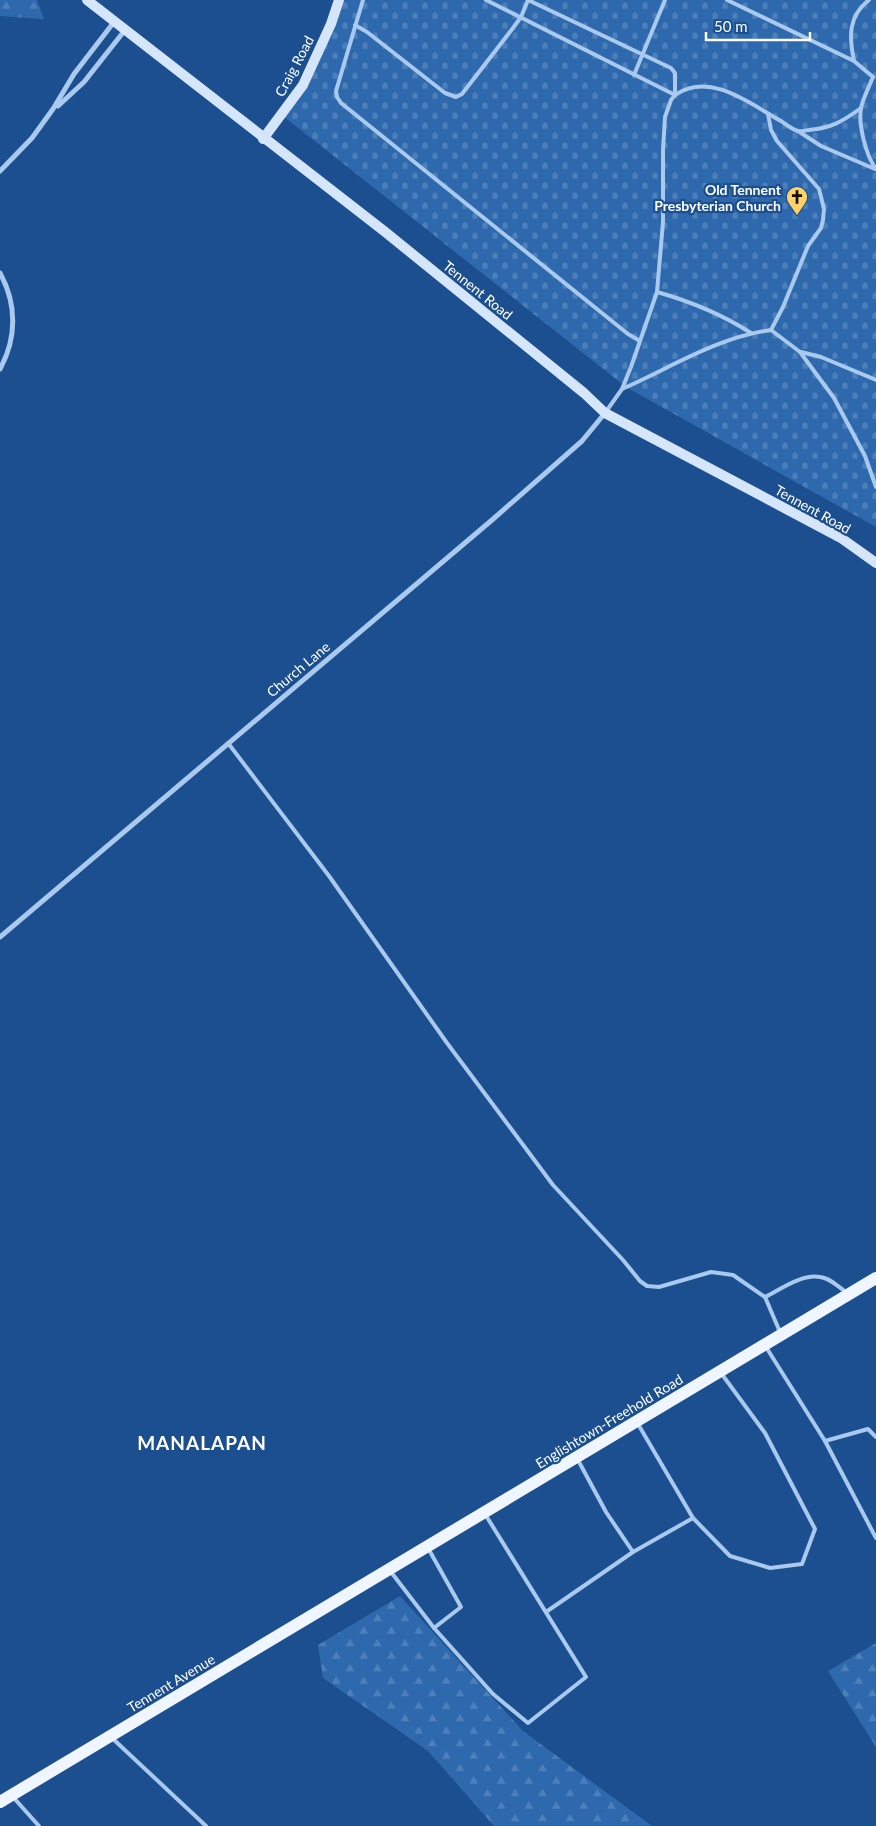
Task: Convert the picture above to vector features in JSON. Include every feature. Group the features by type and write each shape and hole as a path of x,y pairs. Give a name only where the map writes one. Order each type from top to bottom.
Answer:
{"main road":[{"name":"Englishtown-Freehold Road","path":"357,1589 876,1279"},
{"name":"Tennent Avenue","path":"0,1802 357,1589"}],"street":[{"name":"Tennent Road","path":"88,0 391,238 605,412 841,538 876,563"},
{"name":"Craig Road","path":"264,139 303,85 331,24 339,0"},
{"path":"0,171 32,138 54,109 74,74 114,22"},
{"path":"54,109 84,82 125,30"},
{"path":"0,273 9,292 13,319 11,345 0,369"},
{"name":"Church Lane","path":"0,937 492,520 582,441 605,412"}],"lane":[{"path":"364,0 336,91 341,103 628,334 640,341"},
{"path":"486,0 675,95"},
{"path":"355,25 367,32 445,93 456,97 462,94 521,17 528,0 643,53 671,68 675,74 675,95"},
{"path":"634,75 665,0"},
{"path":"727,0 854,61 874,78 861,108 861,125 863,137 875,169"},
{"path":"854,61 850,38 851,25 856,14 869,0"},
{"path":"605,412 622,389 656,292 663,222 665,117 667,108 675,95 682,90 694,87 727,91 822,146 875,169"},
{"path":"798,131 825,128 840,123 861,108"},
{"path":"768,114 771,130 777,142 819,188 824,209 820,228 808,246 783,307 771,330"},
{"path":"656,292 671,296 734,322 751,333"},
{"path":"622,389 684,359 751,333 771,330 800,352 834,398 856,436 876,486"},
{"path":"800,352 820,357 876,380"},
{"path":"228,743 329,876 447,1043 553,1185 623,1260 640,1281 647,1286 660,1287 711,1272 733,1275 766,1297 782,1335"},
{"path":"766,1297 800,1279 820,1277 832,1282 849,1294"},
{"path":"764,1345 825,1441 876,1538"},
{"path":"637,1422 693,1518 730,1556 770,1568 802,1564 815,1529 765,1433 720,1372"},
{"path":"825,1441 868,1429 876,1437"},
{"path":"577,1458 606,1512 632,1552"},
{"path":"390,1570 434,1628 493,1694 528,1723 586,1677 484,1513"},
{"path":"546,1612 632,1552 693,1518"},
{"path":"427,1546 461,1607 434,1628"},
{"path":"111,1736 206,1826"},
{"path":"12,1795 39,1826"}],"green space":[{"path":"0,0 37,0 44,19 0,16"},
{"path":"334,0 876,0 876,527 626,387 278,112 309,72"},
{"path":"400,1596 523,1731 652,1826 494,1826 428,1751 323,1678 318,1645"},
{"path":"876,1643 876,1747 828,1671"}],"place":[{"name":"Old Tennent Presbyterian Church","path":"797,216"}],"district":[{"name":"MANALAPAN","path":"202,1442"}]}
